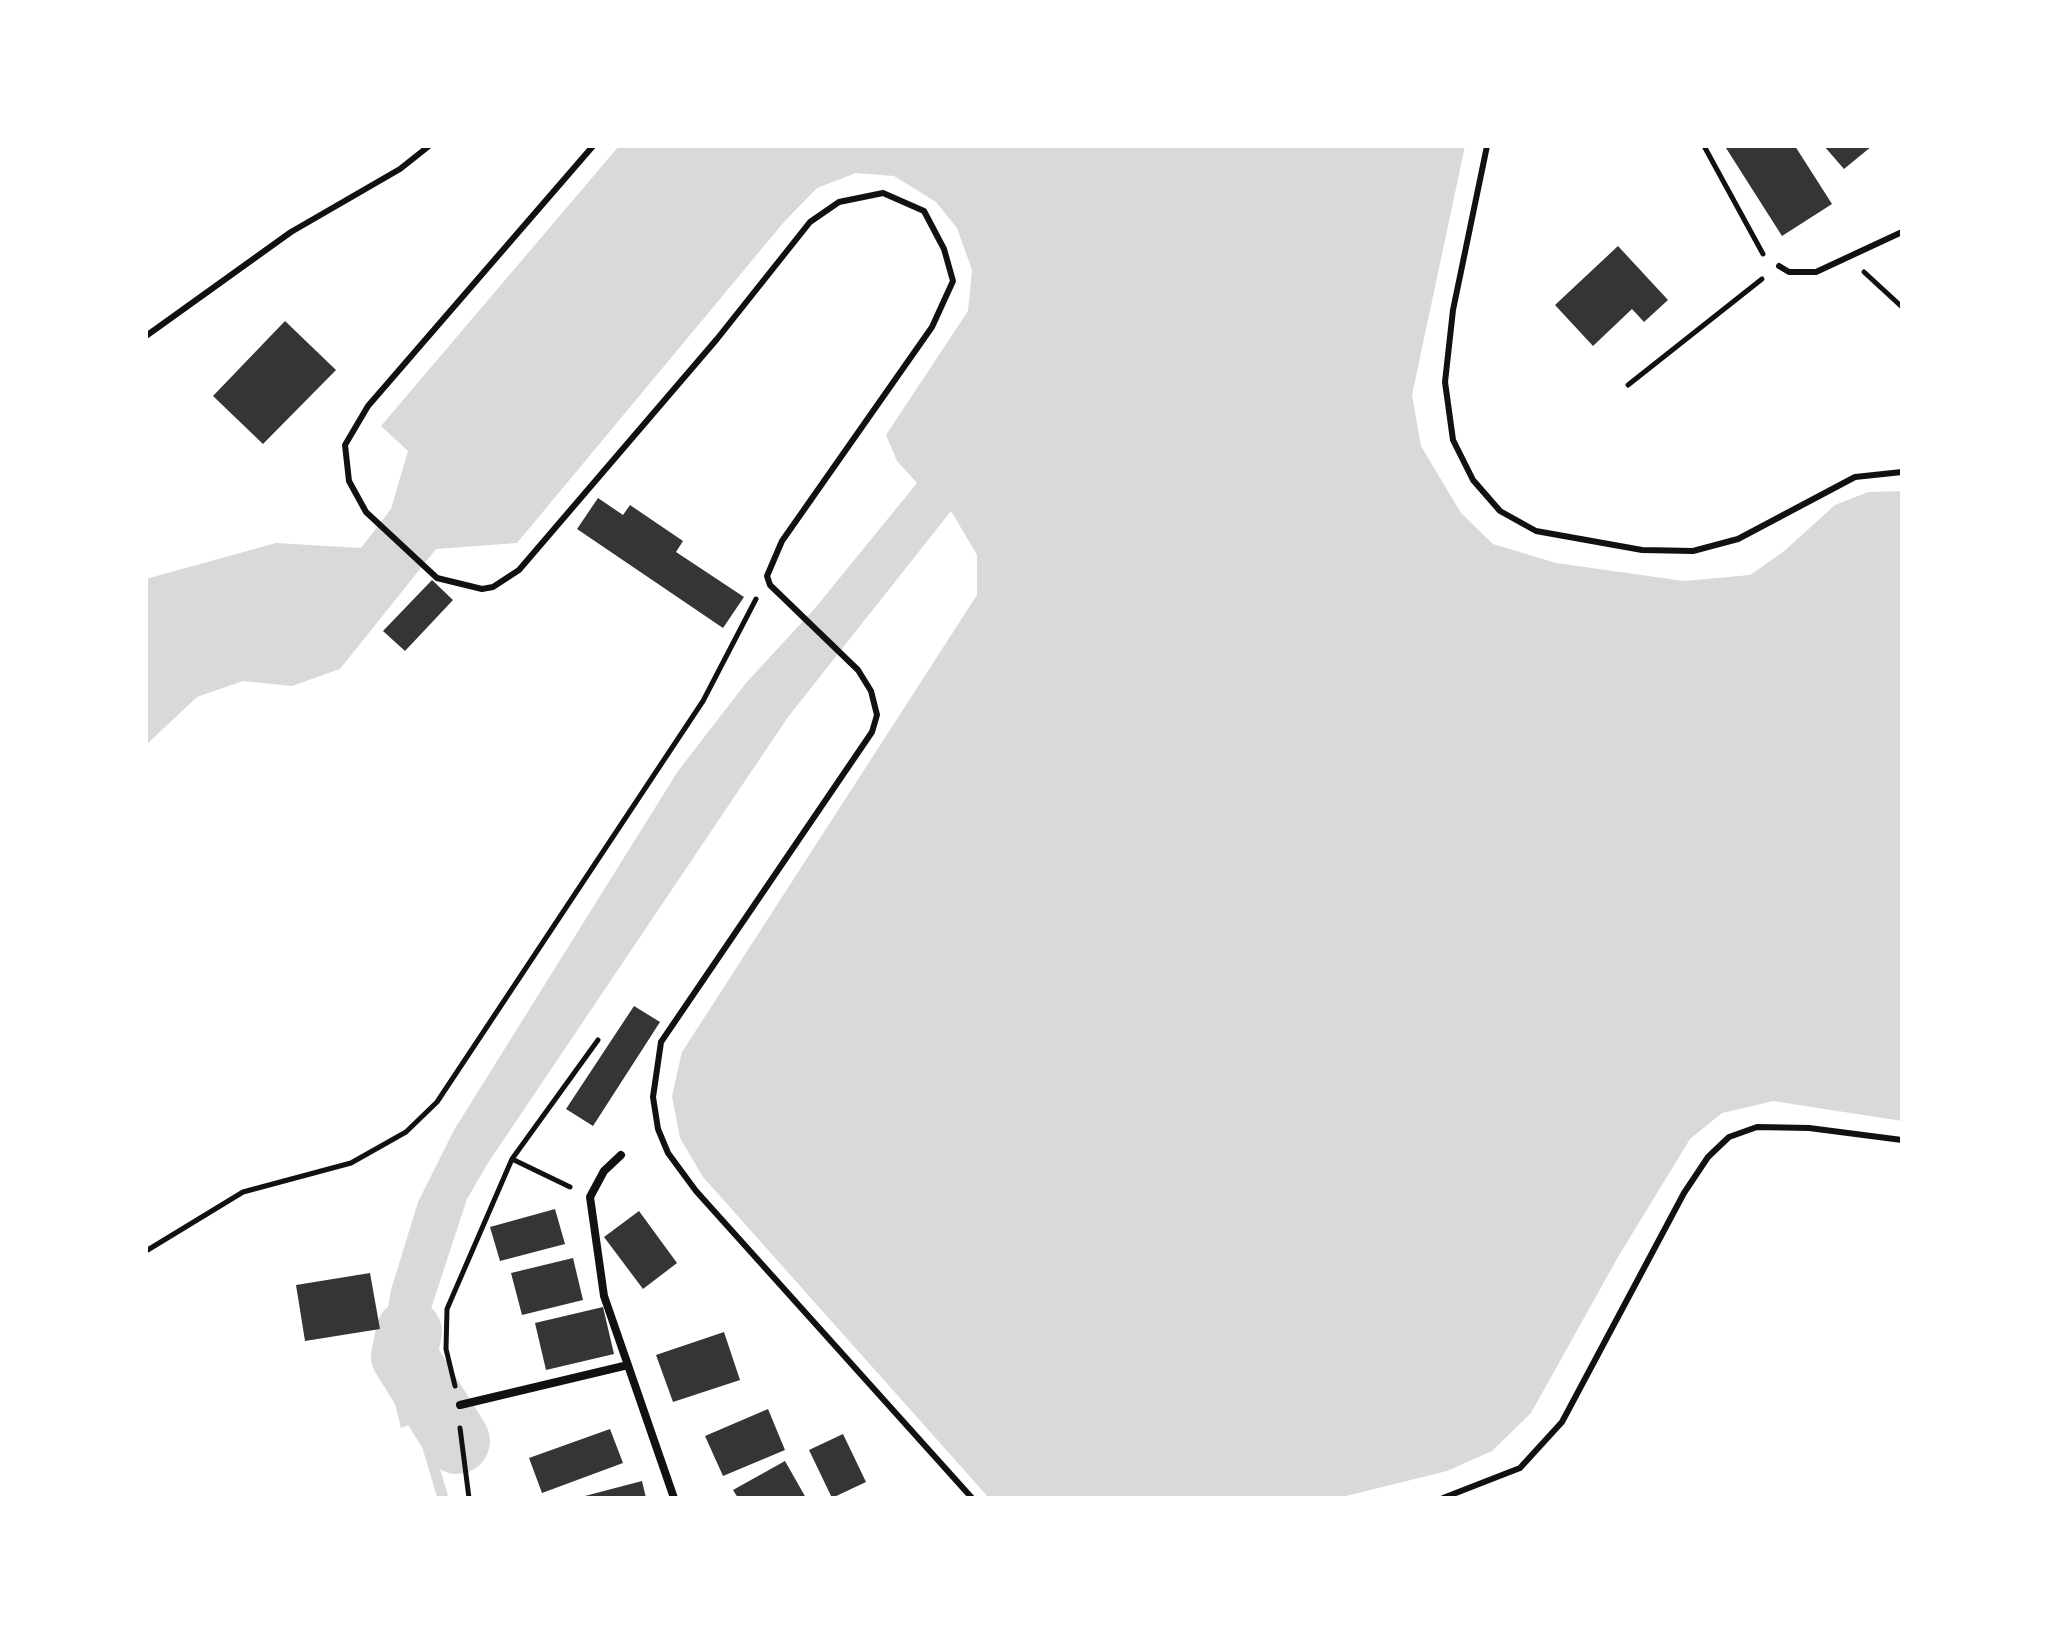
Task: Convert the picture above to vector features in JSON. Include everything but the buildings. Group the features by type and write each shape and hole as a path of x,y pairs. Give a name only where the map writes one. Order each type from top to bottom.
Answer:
{"street":[{"path":"621,1155 604,1171 590,1197 604,1296 674,1498"},
{"path":"460,1405 628,1365"}],"lane":[{"path":"146,336 291,232 400,169 429,146"},
{"path":"593,146 368,406 345,445 349,481 366,512 437,578 482,589 506,581 519,570 717,339 810,222 839,202 883,193 924,211 944,249 953,281 932,327 782,541 767,576 770,585 858,670 877,715 872,732 661,1042 653,1097 658,1129 668,1153 696,1191 972,1498"},
{"path":"1487,146 1453,310 1445,382 1453,440 1473,480 1500,511 1536,531 1642,550 1693,551 1738,539 1855,477 1902,472"},
{"path":"1779,266 1789,272 1816,272 1902,232"},
{"path":"1443,1498 1520,1468 1562,1422 1684,1193 1708,1157 1729,1137 1757,1127 1809,1128 1902,1140"}],"path":[{"path":"1628,385 1779,266 1766,258 1704,146"},
{"path":"1848,258 1902,307"},
{"path":"146,1251 243,1192 351,1163 406,1132 437,1102 703,701 752,609"},
{"path":"469,1498 460,1405 446,1349 447,1309 512,1159 598,1040"},
{"path":"512,1159 590,1197"}],"shaded area":[{"path":"619,146 1465,146 1412,395 1421,446 1461,513 1493,544 1556,563 1684,581 1750,575 1783,552 1835,505 1868,492 1902,491 1902,1121 1773,1101 1722,1113 1690,1139 1618,1257 1531,1413 1492,1451 1447,1471 1338,1498 989,1498 703,1177 680,1138 672,1096 682,1052 977,595 977,555 951,511 788,717 488,1163 467,1199 421,1339 454,1406 401,1428 381,1346 391,1290 418,1202 454,1130 678,771 746,683 816,607 917,483 897,461 886,435 968,311 972,270 957,228 936,202 894,176 856,173 817,188 784,222 517,543 436,549 340,669 292,686 243,681 197,697 146,745 146,579 276,543 361,548 391,509 408,451 381,426"}],"waterway":[{"path":"409,1332 404,1356 457,1441"},
{"path":"416,1407 443,1498"}]}
